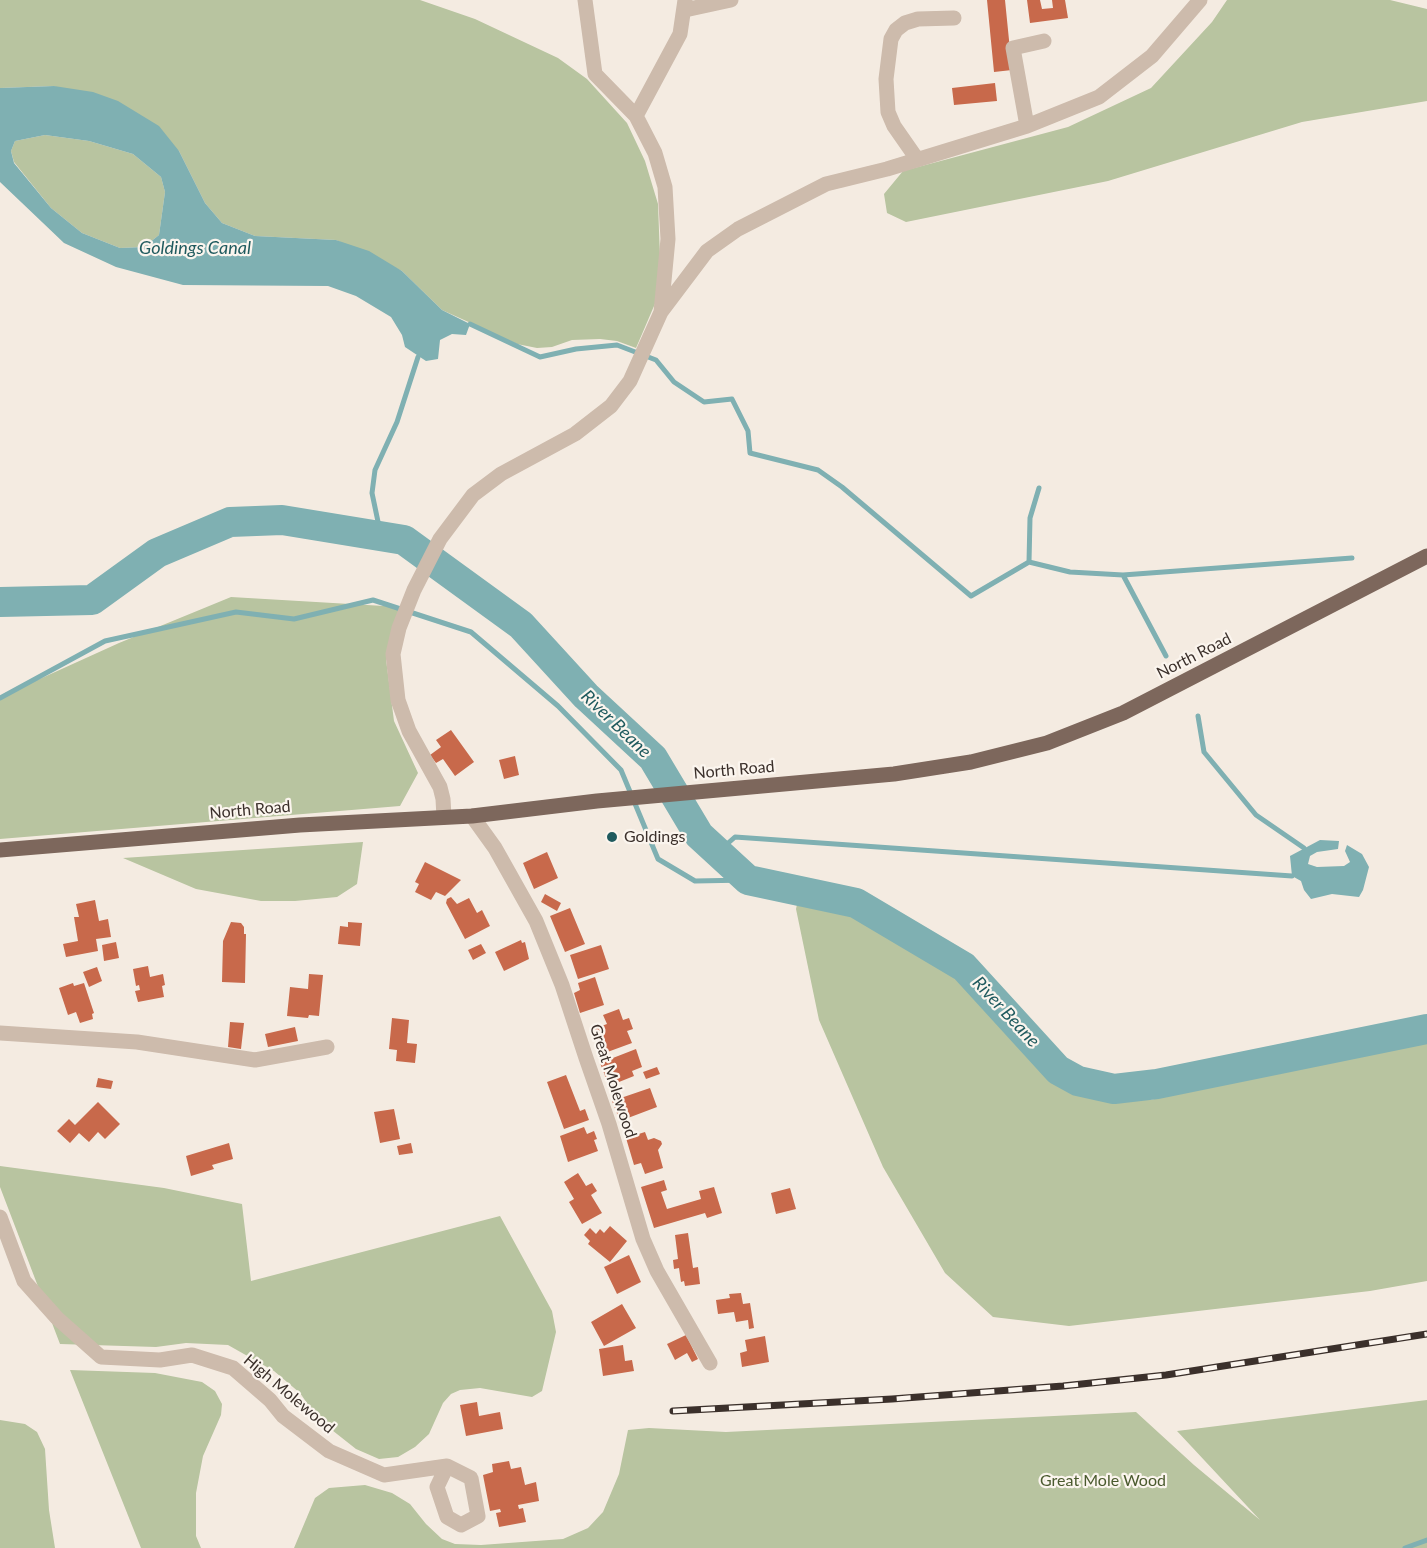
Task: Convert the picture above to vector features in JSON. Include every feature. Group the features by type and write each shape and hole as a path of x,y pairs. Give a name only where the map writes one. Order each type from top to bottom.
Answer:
{"main road":[{"name":"North Road","path":"0,850 300,825 472,816 631,798 894,774 971,762 1047,743 1123,713 1427,556"}],"street":[{"path":"585,0 595,74 636,116 655,153 665,187 668,238 661,312"},
{"path":"636,116 680,34 685,5 731,0"},
{"path":"444,817 440,787 409,731 398,700 393,654 414,590 440,539 473,495 501,474 575,434 610,406 630,381 661,312 707,251 738,229 826,184 1027,126 1100,97 1152,56 1200,0"},
{"path":"917,159 894,126 888,112 886,79 891,39 896,30 905,23 954,18"},
{"path":"1027,126 1013,48 1044,41"},
{"name":"Great Molewood","path":"472,816 495,848 536,921 562,985 594,1080 643,1239 657,1271 710,1363"},
{"path":"0,1032 137,1042 255,1060 327,1047"},
{"name":"High Molewood","path":"0,1217 24,1281 57,1318 101,1357 160,1360 192,1355 233,1368 270,1400 283,1416 329,1451 338,1455 384,1475 447,1466"}],"green space":[{"path":"0,0 420,0 475,19 558,58 587,79 627,123 645,161 658,204 660,257 657,299 636,348 617,341 600,339 572,340 552,347 537,348 517,344 442,310 402,271 336,240 255,236 222,223 205,203 179,151 54,86 0,88"},
{"path":"1227,0 1390,0 1427,9 1427,101 1302,122 1108,181 906,222 887,213 884,194 903,171 1068,127 1151,88 1212,22"},
{"path":"45,135 89,141 133,154 161,177 165,192 159,235 144,247 120,248 82,233 51,208 14,162 11,151 15,141"},
{"path":"231,597 401,607 386,659 394,721 418,773 400,806 0,839 0,697 119,643"},
{"path":"363,842 357,884 337,897 295,901 261,901 196,889 123,858"},
{"path":"801,887 925,941 980,988 1039,1063 1095,1096 1150,1100 1427,1039 1427,1281 1370,1291 1069,1326 993,1317 945,1273 883,1167 819,1020 796,909"},
{"path":"0,1166 164,1188 242,1204 251,1281 500,1216 552,1311 556,1332 542,1391 532,1397 480,1388 460,1390 451,1394 443,1403 429,1434 415,1447 398,1457 379,1459 356,1449 318,1419 300,1393 274,1371 228,1345 186,1343 156,1347 60,1344 0,1187"},
{"path":"70,1370 155,1373 202,1382 215,1391 222,1404 221,1415 203,1456 196,1493 196,1536 201,1548 141,1548"},
{"name":"Great Mole Wood","path":"1427,1400 1427,1548 294,1548 315,1498 329,1488 365,1485 392,1493 410,1504 442,1539 455,1544 481,1545 563,1539 588,1528 603,1512 619,1474 628,1430 649,1428 726,1432 1136,1412 1194,1465 1260,1520 1177,1431"},
{"path":"0,1420 25,1424 37,1432 45,1449 49,1510 55,1548 0,1548"}],"water":[{"name":"Goldings Canal","path":"54,86 93,92 118,101 159,126 179,151 205,203 222,223 255,236 336,240 369,251 402,271 442,310 470,324 466,335 452,334 440,340 438,359 426,361 405,347 402,335 391,317 356,296 328,286 183,285 116,267 64,243 0,182 0,88","holes":["45,135 89,141 133,154 161,177 165,192 159,235 144,247 120,248 82,233 51,208 14,163 11,151 15,141"]},
{"path":"1320,840 1339,841 1338,849 1317,852 1310,856 1308,864 1317,867 1344,866 1350,862 1345,851 1347,845 1362,854 1369,867 1359,897 1332,894 1311,899 1301,881 1292,876 1290,856"}],"building":[{"path":"987,0 1005,0 1012,70 994,72"},
{"path":"1027,0 1040,0 1042,9 1053,8 1052,0 1065,0 1068,18 1030,23"},
{"path":"995,83 997,101 954,105 952,88"},
{"path":"451,730 474,762 455,776 443,759 436,763 430,755 441,747 436,740"},
{"path":"515,756 519,775 504,779 499,760"},
{"path":"547,852 558,878 534,889 523,863"},
{"path":"425,862 461,880 445,896 436,892 431,900 415,892 419,884 415,882"},
{"path":"545,894 561,903 557,911 541,902"},
{"path":"451,897 457,904 469,898 477,913 482,910 490,926 465,939 446,903"},
{"path":"95,900 99,921 108,919 111,937 96,939 98,951 66,957 63,944 78,941 74,917 79,917 76,904"},
{"path":"570,908 585,944 565,952 550,916"},
{"path":"231,922 241,923 244,927 244,934 246,934 245,983 222,982 223,941"},
{"path":"348,922 362,923 360,946 338,944 340,926 348,927"},
{"path":"521,940 522,943 525,942 529,959 504,971 495,952"},
{"path":"116,942 119,958 104,961 102,945"},
{"path":"481,944 486,953 473,960 468,950"},
{"path":"601,945 609,969 578,979 570,955"},
{"path":"148,966 150,977 163,974 164,997 138,1002 135,991 140,990 139,985 136,986 133,969"},
{"path":"97,967 102,981 89,987 83,972"},
{"path":"309,974 323,975 319,1016 309,1015 308,1018 287,1016 290,987 308,989"},
{"path":"595,977 604,1005 580,1013 574,993 580,990 578,983"},
{"path":"73,983 74,986 84,983 94,1013 92,1014 93,1019 80,1023 76,1012 68,1015 59,988"},
{"path":"619,1009 623,1020 629,1018 633,1029 627,1031 632,1043 602,1054 593,1029 607,1024 603,1015"},
{"path":"392,1018 409,1020 407,1043 417,1044 415,1063 396,1061 397,1050 389,1049"},
{"path":"230,1022 244,1023 241,1049 228,1047"},
{"path":"295,1027 298,1041 268,1047 265,1034"},
{"path":"636,1049 642,1067 632,1071 634,1076 609,1086 600,1063"},
{"path":"657,1067 660,1074 646,1079 643,1072"},
{"path":"566,1075 580,1111 585,1109 589,1120 564,1129 547,1082"},
{"path":"98,1078 113,1081 111,1089 96,1087"},
{"path":"650,1088 657,1107 620,1121 612,1101"},
{"path":"98,1102 120,1124 105,1139 98,1132 89,1142 79,1133 70,1143 57,1131 69,1119 75,1125"},
{"path":"394,1109 400,1139 380,1143 374,1112"},
{"path":"584,1127 587,1134 594,1131 598,1151 568,1162 560,1136"},
{"path":"645,1132 648,1140 654,1138 661,1141 662,1144 658,1150 663,1168 645,1174 641,1163 634,1165 626,1138"},
{"path":"229,1143 233,1159 212,1165 214,1169 191,1176 186,1156"},
{"path":"411,1143 413,1153 399,1155 397,1146"},
{"path":"578,1173 586,1186 592,1183 597,1191 591,1195 602,1213 582,1224 569,1202 574,1199 564,1182"},
{"path":"664,1180 667,1190 661,1192 667,1209 701,1199 699,1191 714,1187 722,1213 707,1218 705,1213 654,1228 641,1187"},
{"path":"790,1188 796,1209 776,1214 771,1193"},
{"path":"610,1226 627,1241 610,1262 588,1244 590,1241 584,1235 590,1228 596,1234 600,1229 604,1233"},
{"path":"688,1233 693,1268 698,1267 700,1284 685,1286 684,1281 681,1282 679,1268 674,1269 673,1260 678,1259 675,1235"},
{"path":"629,1255 641,1282 617,1294 604,1267"},
{"path":"741,1293 743,1304 750,1303 754,1328 749,1329 748,1320 736,1322 734,1312 718,1314 716,1300 730,1298 729,1294"},
{"path":"622,1304 636,1328 604,1346 591,1322"},
{"path":"686,1335 698,1359 692,1362 687,1353 675,1360 667,1344"},
{"path":"765,1336 769,1362 742,1367 740,1353 747,1351 745,1340"},
{"path":"623,1345 625,1361 632,1360 634,1371 603,1376 599,1349"},
{"path":"477,1402 479,1416 500,1412 503,1429 466,1436 460,1405"},
{"path":"509,1461 511,1469 521,1467 525,1485 536,1482 539,1501 518,1505 519,1509 523,1508 526,1522 499,1527 496,1513 501,1512 500,1509 490,1511 483,1475 493,1472 492,1464"}],"waterway":[{"path":"470,324 540,357 576,349 617,345 656,360 674,382 704,402 732,399 748,431 750,453 818,470 842,487 971,596 1029,562 1070,572 1123,575 1352,558"},
{"path":"381,536 372,493 375,470 397,422 418,357"},
{"path":"1029,562 1030,518 1039,488"},
{"name":"River Beane","path":"0,602 92,600 157,553 230,522 282,520 404,540 521,625 586,696 653,758 699,835 748,880 856,903 964,967 1058,1070 1078,1081 1114,1089 1157,1084 1427,1029"},
{"path":"1123,575 1166,656"},
{"path":"0,698 105,641 236,612 294,619 373,600 471,632 558,706 621,770 658,859 695,881 748,880"},
{"path":"1198,716 1204,752 1256,815 1304,848"},
{"path":"718,852 735,837 1292,876"},
{"path":"1405,1548 1427,1540"}],"railway":[{"path":"673,1411 892,1399 1063,1386 1166,1375 1427,1334"}],"place":[{"name":"Goldings","path":"612,837"}]}
